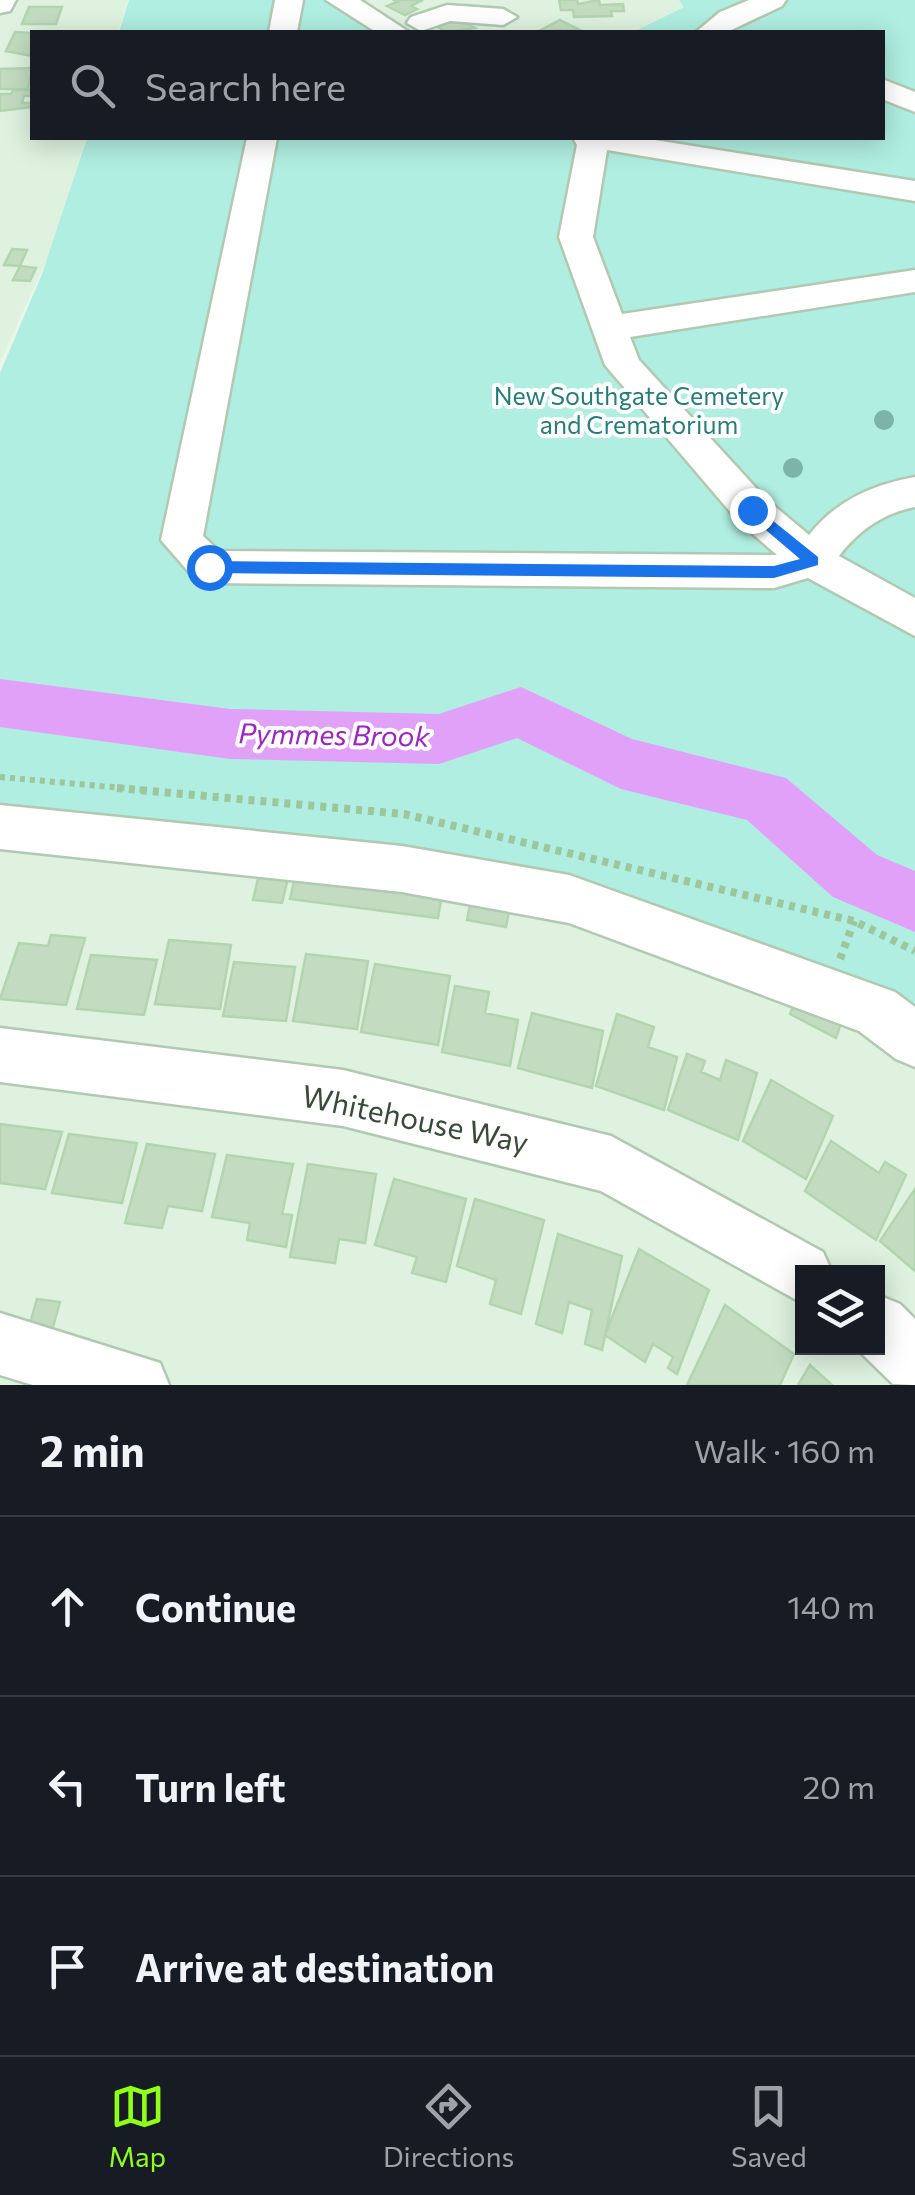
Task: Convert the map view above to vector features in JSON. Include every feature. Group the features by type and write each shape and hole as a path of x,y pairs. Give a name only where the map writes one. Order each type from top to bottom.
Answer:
{"street":[{"path":"283,30 289,0"},
{"path":"340,0 408,28 446,12 502,25 525,10 528,0"},
{"path":"720,25 772,0"},
{"path":"720,25 749,30"},
{"path":"885,89 915,103"},
{"path":"262,140 182,540 209,567 774,572 812,561 839,526 883,498 915,492"},
{"path":"592,140 576,236 623,365 752,510 812,561 915,619"},
{"path":"604,140 915,191"},
{"path":"610,328 915,281"},
{"path":"0,827 402,870 569,899 876,1011 915,1040"},
{"name":"Whitehouse Way","path":"0,1055 343,1098 611,1165 795,1269"},
{"path":"885,1333 915,1362"},
{"path":"0,1344 138,1385"}],"shaded area":[{"path":"0,0 128,0 119,30 30,30 30,140 85,140 49,255 0,362"},
{"path":"349,0 679,0 685,6 636,30 400,30"},
{"path":"0,819 410,849 915,1029 915,1385 0,1385"}],"green space":[{"path":"129,0 349,0 400,30 120,30"},
{"name":"New Southgate Cemetery and Crematorium","path":"679,0 915,0 915,1029 570,889 0,819 0,373 42,274 86,140 885,140 885,30 637,30 684,7"}],"building":[{"path":"394,0 423,0 411,6 417,9 405,15 387,6 397,2"},
{"path":"559,0 623,4 624,11 611,11 612,16 574,17 573,10 561,10"},
{"path":"29,7 62,7 56,24 22,24"},
{"path":"453,16 475,28 443,30 434,25"},
{"path":"560,20 578,29 564,30 541,30"},
{"path":"15,32 30,33 30,56 6,51"},
{"path":"30,68 28,89 0,89 0,69"},
{"path":"13,90 30,90 30,96 24,96 22,103 30,103 30,107 0,111 0,94 11,94"},
{"path":"12,249 27,250 20,266 4,265"},
{"path":"20,266 36,268 30,281 13,280"},
{"path":"261,866 290,870 282,903 253,900"},
{"path":"297,869 443,888 438,918 290,899"},
{"path":"473,890 512,897 506,927 467,920"},
{"path":"51,935 85,938 66,1005 0,999 19,943 48,946"},
{"path":"169,940 231,945 220,1009 155,1004"},
{"path":"306,954 368,961 357,1029 293,1021"},
{"path":"91,955 157,960 144,1015 77,1009"},
{"path":"234,962 295,967 286,1021 223,1016"},
{"path":"375,964 450,976 438,1045 361,1032"},
{"path":"455,986 489,992 485,1013 518,1020 510,1066 442,1052"},
{"path":"799,992 844,1015 836,1038 790,1014"},
{"path":"532,1013 603,1031 592,1088 518,1068"},
{"path":"617,1014 654,1027 648,1047 677,1057 664,1110 596,1086"},
{"path":"687,1054 705,1061 701,1072 720,1080 726,1060 757,1073 738,1140 668,1110"},
{"path":"771,1080 833,1116 806,1179 743,1141"},
{"path":"0,1124 62,1132 45,1189 0,1183"},
{"path":"69,1134 137,1143 122,1203 52,1193"},
{"path":"831,1141 879,1173 885,1162 906,1175 876,1240 805,1191"},
{"path":"147,1144 215,1154 202,1211 168,1206 162,1228 125,1223"},
{"path":"227,1155 293,1164 282,1214 292,1215 286,1247 247,1240 250,1223 212,1217"},
{"path":"308,1164 376,1174 365,1243 339,1239 335,1263 290,1257"},
{"path":"394,1179 466,1199 446,1282 412,1273 417,1257 375,1245"},
{"path":"915,1189 915,1271 880,1241"},
{"path":"475,1199 544,1220 521,1314 490,1304 496,1280 457,1266"},
{"path":"558,1234 622,1256 602,1350 585,1344 592,1310 569,1302 562,1333 536,1324"},
{"path":"639,1249 709,1290 677,1374 668,1368 673,1357 653,1344 645,1362 605,1335"},
{"path":"37,1299 60,1302 50,1337 27,1334"},
{"path":"725,1305 794,1354 780,1385 687,1385"},
{"path":"810,1365 832,1385 798,1385"}],"waterway":[{"name":"Pymmes Brook","path":"0,703 230,734 439,739 521,712 621,763 764,797 855,876 915,902"}],"route":[{"path":"209,567 774,572 812,561 752,510"}]}
